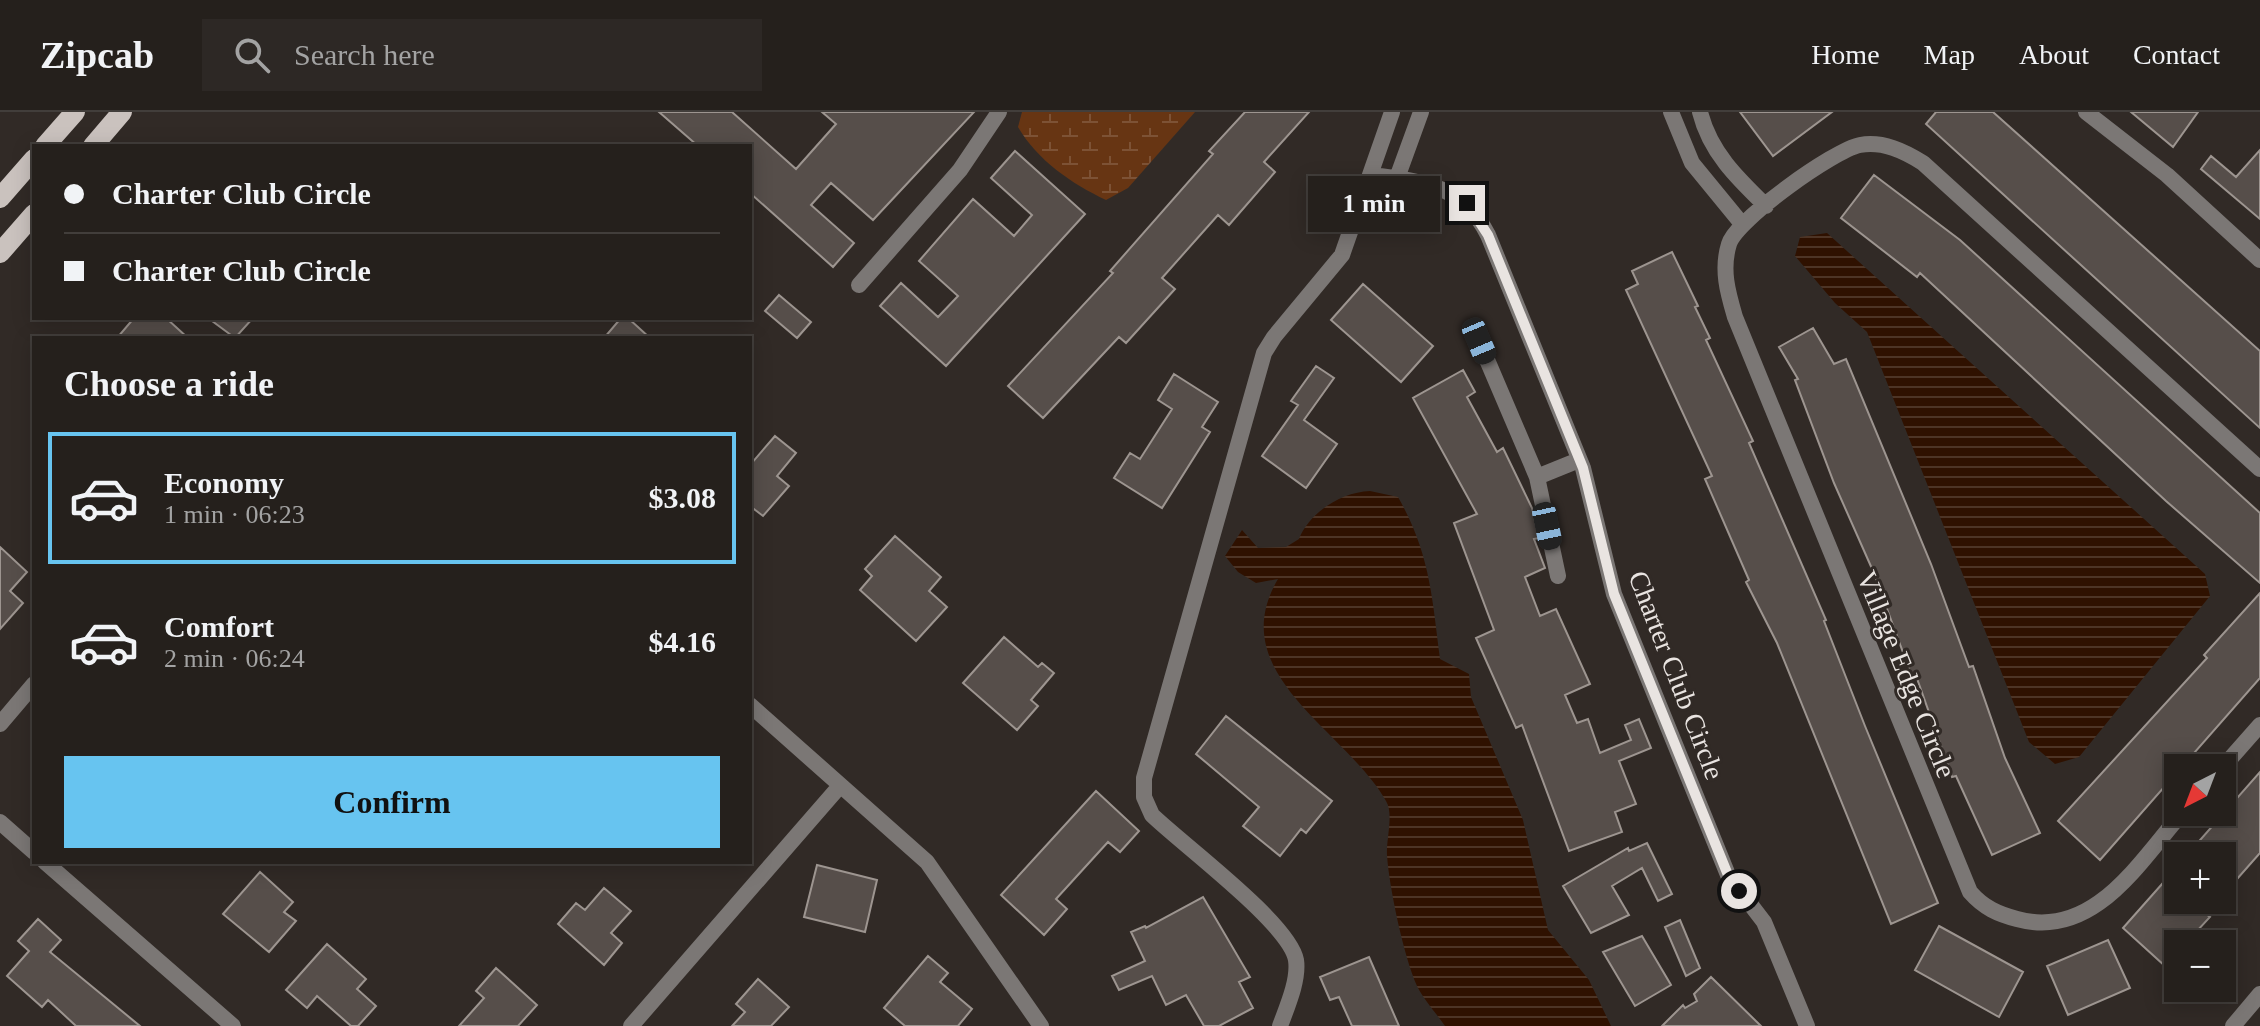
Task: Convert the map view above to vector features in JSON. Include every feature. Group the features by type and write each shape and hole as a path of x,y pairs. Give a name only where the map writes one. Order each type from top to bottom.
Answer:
{"main road":[{"path":"47,144 75,112"},
{"path":"95,144 122,112"},
{"path":"0,198 32,161"},
{"path":"0,253 32,216"}],"street":[{"path":"859,285 960,170 999,112"},
{"path":"1280,1026 1296,963 1291,944 1152,815 1144,797 1144,778 1261,362 1274,337 1342,255 1392,112"},
{"path":"1397,178 1421,112"},
{"path":"1671,112 1684,149 1742,224"},
{"path":"1700,112 1704,127 1723,162 1766,206"},
{"path":"2086,112 2167,175 2260,260"},
{"name":"Village Edge Circle","path":"2171,826 2102,903 2069,920 2040,923 2008,917 1991,910 1970,892 1735,317 1726,289 1725,264 1729,242 1742,224 1840,152 1861,145 1884,145 1905,152 1923,163 2260,469"},
{"path":"1703,176 1723,162"},
{"name":"Charter Club Circle","path":"1372,175 1412,179 1450,192 1467,203 1480,218 1579,460 1596,512 1614,594 1728,875 1764,922 1807,1026"},
{"path":"1479,341 1537,477 1558,576"},
{"path":"1537,477 1579,460"},
{"path":"0,724 32,686"},
{"path":"752,707 940,877 1041,1026"},
{"path":"2234,754 2260,725"},
{"path":"631,1026 839,787"},
{"path":"0,822 32,850"},
{"path":"47,864 233,1026"},
{"path":"2233,1026 2260,994"}],"green space":[{"path":"1022,112 1195,112 1128,188 1106,200 1068,179 1035,150 1018,127"}],"shaded area":[{"path":"1827,233 2205,574 2210,596 2079,757 2055,764 2029,742 1867,332 1835,303 1795,256 1800,237"},
{"path":"1370,491 1398,497 1409,517 1428,576 1440,659 1469,674 1471,697 1523,820 1548,930 1589,980 1611,1026 1445,1026 1417,986 1402,940 1391,885 1386,801 1368,775 1296,699 1277,672 1266,644 1265,613 1278,579 1256,583 1238,572 1225,556 1242,530 1258,548 1286,547 1299,539 1310,521 1327,506 1348,495"}],"building":[{"path":"659,112 732,112 796,169 836,124 822,112 974,112 873,220 831,183 811,205 854,243 833,267 752,195 752,144 696,144"},
{"path":"1245,112 1309,112 1264,162 1275,172 1229,225 1218,215 1162,278 1175,289 1126,343 1119,337 1043,418 1008,386 1113,273 1110,271 1213,154 1209,151"},
{"path":"1740,112 1832,112 1773,156"},
{"path":"1936,112 1993,112 2260,351 2260,428 1926,124"},
{"path":"2131,112 2198,112 2173,147"},
{"path":"2260,150 2260,219 2201,169 2211,156 2236,177"},
{"path":"1015,151 1085,214 946,366 880,306 901,283 938,317 958,296 919,261 973,199 1014,236 1032,215 991,178"},
{"path":"1874,175 1960,240 2260,513 2260,583 2166,501 1920,273 1917,277 1841,218"},
{"path":"1672,252 1698,306 1695,307 1710,338 1706,340 1753,441 1749,443 1826,620 1865,726 1938,903 1891,924 1777,643 1746,582 1749,580 1705,479 1712,476 1626,290 1638,284 1632,271"},
{"path":"1363,284 1433,346 1401,382 1331,320"},
{"path":"779,295 811,322 797,338 765,311"},
{"path":"132,320 168,320 186,336 119,336"},
{"path":"211,320 251,320 237,336"},
{"path":"619,320 630,320 648,336 606,336"},
{"path":"1813,328 1834,364 1846,359 1931,564 1969,667 1973,666 2005,758 2040,833 1992,855 1956,776 1952,777 1915,673 1911,674 1873,571 1834,483 1795,380 1798,379 1779,347"},
{"path":"1316,366 1334,378 1304,420 1337,444 1306,488 1262,456 1298,405 1291,401"},
{"path":"1463,370 1475,392 1467,397 1497,452 1503,448 1532,508 1539,538 1534,539 1545,568 1525,577 1540,616 1556,609 1590,684 1565,695 1577,723 1588,719 1600,753 1631,740 1625,725 1639,719 1651,748 1619,761 1636,804 1615,812 1622,832 1569,851 1522,725 1516,728 1476,638 1494,630 1454,523 1477,514 1413,398"},
{"path":"1174,374 1218,402 1202,427 1210,432 1162,508 1114,478 1130,453 1140,459 1172,409 1158,400"},
{"path":"775,436 796,453 777,476 789,486 763,516 752,508 752,463"},
{"path":"895,536 941,577 929,591 947,607 916,641 860,590 872,576 865,569"},
{"path":"0,547 27,572 10,591 23,603 0,629"},
{"path":"2260,593 2260,678 2193,754 2164,754 2164,787 2100,860 2058,821 2207,658 2204,655"},
{"path":"1004,637 1038,667 1042,663 1054,673 1031,700 1038,706 1017,730 963,683"},
{"path":"1226,716 1332,801 1306,833 1301,829 1280,856 1243,826 1259,807 1196,754"},
{"path":"2260,772 2260,853 2236,880 2236,842 2198,842 2212,826 2236,826 2236,799"},
{"path":"1096,791 1139,831 1120,852 1108,842 1056,899 1067,909 1044,935 1001,895"},
{"path":"1647,843 1672,894 1658,901 1642,868 1612,886 1629,915 1591,933 1563,886 1628,848 1629,851"},
{"path":"817,865 877,880 865,932 804,917"},
{"path":"260,872 293,902 284,912 296,921 269,952 223,914"},
{"path":"2164,882 2164,914 2206,914 2210,917 2198,930 2164,930 2164,965 2123,928"},
{"path":"604,888 631,911 611,933 622,943 604,965 558,924 576,903 585,910"},
{"path":"1203,897 1250,977 1239,982 1253,1008 1219,1026 1204,1026 1186,995 1166,1005 1152,976 1119,990 1112,976 1145,961 1131,932 1146,928"},
{"path":"38,919 61,940 50,952 140,1026 76,1026 48,1000 42,1007 7,976 29,951 18,941"},
{"path":"1680,920 1700,968 1686,976 1665,927"},
{"path":"1939,926 2023,972 1999,1017 1915,970"},
{"path":"1642,936 1671,985 1635,1006 1603,952"},
{"path":"2108,940 2130,988 2068,1015 2047,966"},
{"path":"327,944 366,979 357,989 376,1006 358,1026 351,1026 317,996 307,1008 286,990"},
{"path":"928,956 948,973 940,982 972,1009 958,1026 905,1026 884,1008"},
{"path":"1369,957 1399,1026 1352,1026 1339,997 1330,1000 1320,977"},
{"path":"496,968 537,1005 518,1026 459,1026 484,998 476,991"},
{"path":"1711,977 1761,1026 1662,1026 1683,1005 1685,1008 1697,1001 1694,994"},
{"path":"758,979 789,1007 771,1026 732,1026 745,1012 736,1004"}],"route":[{"path":"1467,203 1480,218 1488,235 1583,468 1614,594 1728,875 1739,891"}]}
